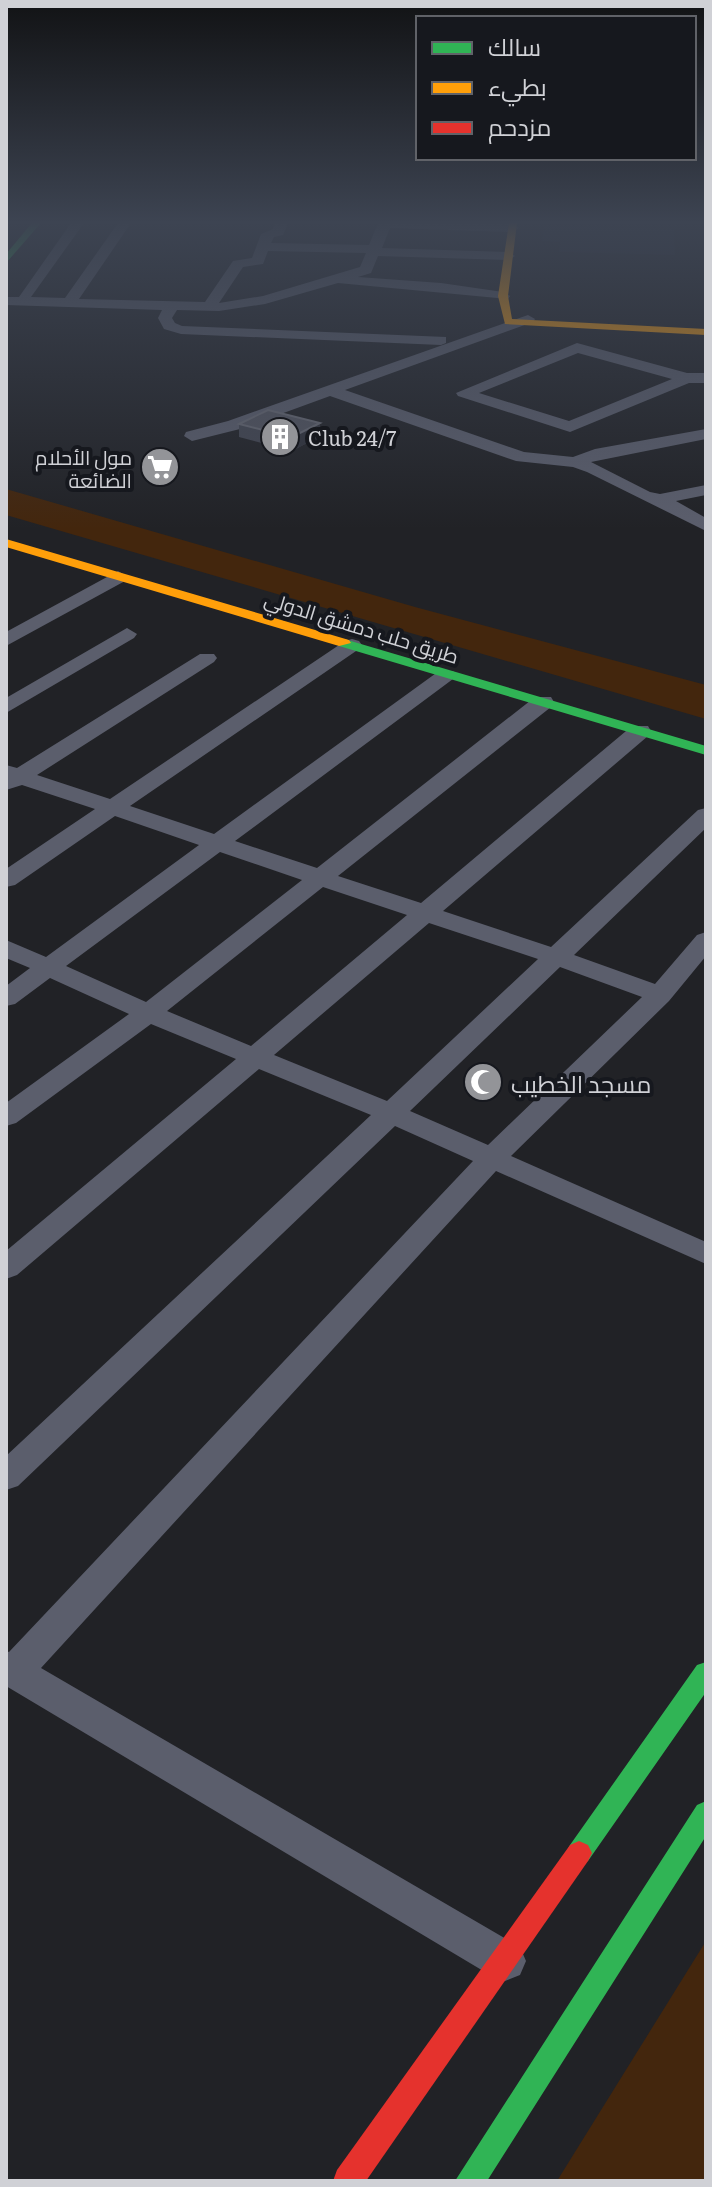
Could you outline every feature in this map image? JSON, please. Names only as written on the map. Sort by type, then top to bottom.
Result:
[{"type":"main road","points":[[605,325],[706,332]]},
{"type":"main road","points":[[681,325],[706,326]]},
{"type":"main road","name":"طريق حلب دمشق الدولي","points":[[6,526],[706,733]]},
{"type":"main road","name":"طريق حلب دمشق الدولي","points":[[6,543],[706,751]]},
{"type":"main road","points":[[348,2181],[706,1672]]},
{"type":"main road","points":[[470,2181],[706,1813]]},
{"type":"street","points":[[169,325],[181,330],[441,340]]},
{"type":"street","points":[[495,325],[441,340],[217,422],[192,436],[234,425],[501,325]]},
{"type":"street","points":[[687,378],[570,427],[464,393],[577,348],[687,378],[706,378]]},
{"type":"street","points":[[328,390],[522,457],[575,462],[593,468],[645,496],[660,499],[706,526]]},
{"type":"street","points":[[575,462],[595,454],[706,434]]},
{"type":"street","points":[[660,499],[706,490]]},
{"type":"street","points":[[6,640],[118,577]]},
{"type":"street","points":[[6,707],[127,634]]},
{"type":"street","points":[[6,880],[352,645]]},
{"type":"street","points":[[10,778],[207,658]]},
{"type":"street","points":[[6,998],[446,675]]},
{"type":"street","points":[[6,1117],[148,1013],[543,702]]},
{"type":"street","points":[[6,1268],[640,731]]},
{"type":"street","points":[[10,778],[114,807],[660,995]]},
{"type":"street","points":[[6,1477],[706,815]]},
{"type":"street","points":[[505,1961],[10,1670],[491,1159],[660,995],[706,940]]},
{"type":"street","points":[[6,948],[148,1013],[391,1113],[706,1254]]},
{"type":"shaded area","points":[[6,489],[415,607],[706,685],[706,719],[6,515]]},
{"type":"shaded area","points":[[706,1941],[706,2181],[557,2181]]},
{"type":"building","points":[[268,410],[320,423],[292,437],[239,424]]},
{"type":"traffic: fast","points":[[344,643],[706,751]]},
{"type":"traffic: fast","points":[[579,1853],[706,1672]]},
{"type":"traffic: fast","points":[[470,2181],[706,1813]]},
{"type":"traffic: slow","points":[[569,325],[706,332]]},
{"type":"traffic: slow","points":[[6,543],[344,643]]},
{"type":"traffic: jam","points":[[348,2181],[579,1853]]},
{"type":"place","name":"Club 24/7","points":[[280,437]]},
{"type":"place","name":"مول الأحلام الضائعة","points":[[160,467]]},
{"type":"place","name":"مسجد الخطيب","points":[[483,1082]]}]
